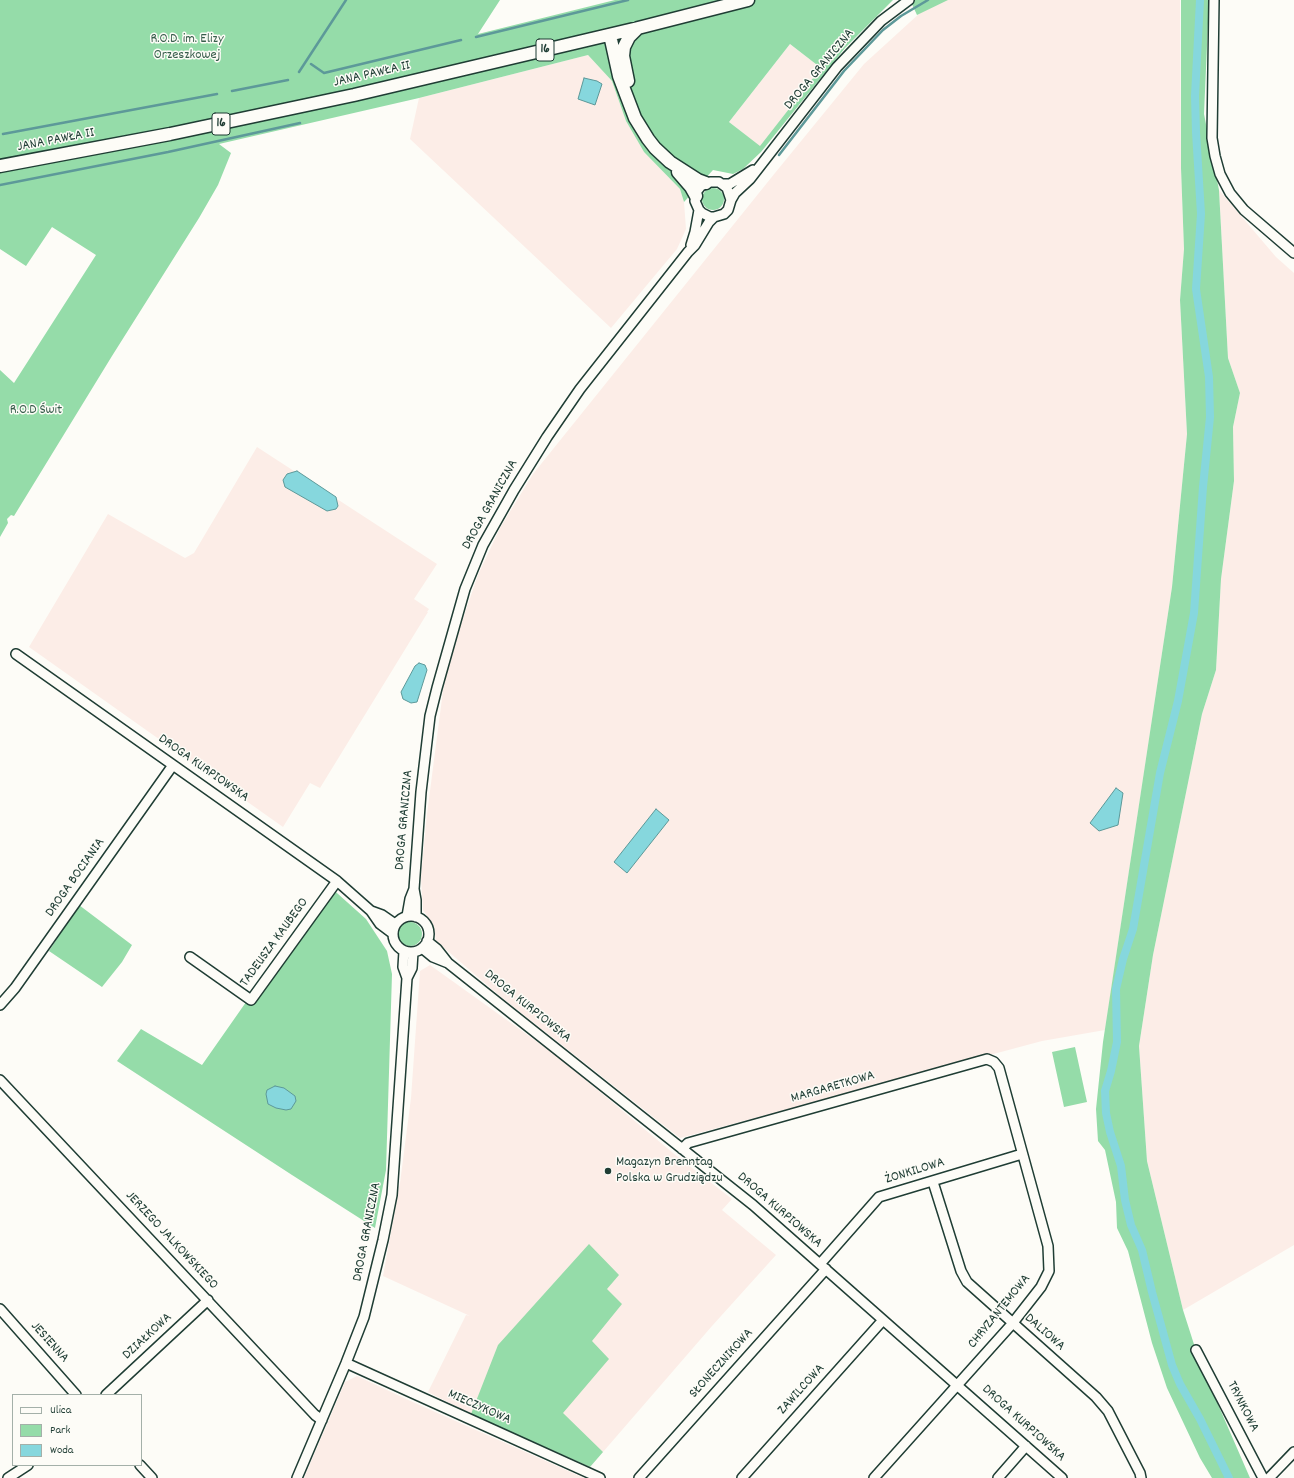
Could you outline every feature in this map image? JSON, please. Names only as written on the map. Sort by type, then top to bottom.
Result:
[{"type":"main road","name":"JANA PAWŁA II","points":[[0,166],[354,96],[748,0]]},
{"type":"main road","points":[[630,104],[623,51],[626,42],[638,28]]},
{"type":"main road","points":[[610,34],[619,76],[636,118],[648,139],[670,162],[691,187],[696,196]]},
{"type":"main road","points":[[670,162],[698,180],[706,183]]},
{"type":"street","name":"DROGA GRANICZNA","points":[[731,200],[750,179],[836,67],[881,21],[910,0]]},
{"type":"street","points":[[1214,0],[1212,138],[1220,174],[1230,193],[1244,210],[1294,253]]},
{"type":"street","name":"DROGA GRANICZNA","points":[[722,184],[730,184],[760,166]]},
{"type":"street","points":[[714,182],[722,184],[727,188],[731,200],[728,210],[720,216],[706,216],[699,210],[695,201],[701,186],[706,183],[714,182]]},
{"type":"street","name":"DROGA GRANICZNA","points":[[688,252],[695,232],[699,210]]},
{"type":"street","name":"DROGA GRANICZNA","points":[[412,916],[410,899],[414,889],[420,798],[430,716],[465,589],[483,545],[514,490],[562,413],[591,373],[695,245],[709,222],[714,217]]},
{"type":"street","name":"DROGA KURPIOWSKA","points":[[16,654],[337,881],[371,911],[382,915],[394,928]]},
{"type":"street","name":"DROGA BOCIANIA","points":[[0,1005],[15,988],[173,764]]},
{"type":"street","name":"TADEUSZA KAUBEGO","points":[[190,957],[251,1000],[337,881]]},
{"type":"street","points":[[412,916],[426,924],[429,935],[425,944],[408,951],[395,944],[394,928],[400,919],[412,916]]},
{"type":"street","name":"DROGA KURPIOWSKA","points":[[425,944],[433,957],[448,963],[753,1205],[1062,1478]]},
{"type":"street","name":"DROGA GRANICZNA","points":[[297,1478],[364,1317],[383,1240],[392,1195],[407,978],[403,967],[408,951]]},
{"type":"street","name":"MARGARETKOWA","points":[[682,1149],[688,1143],[987,1059],[994,1062]]},
{"type":"street","name":"CHRYZANTEMOWA","points":[[874,1478],[1012,1324],[1041,1287],[1049,1271],[1048,1246],[999,1068],[994,1062]]},
{"type":"street","name":"JERZEGO JALKOWSKIEGO","points":[[0,1080],[208,1300],[315,1416],[322,1420]]},
{"type":"street","name":"ŻONKILOWA","points":[[823,1267],[880,1197],[1022,1154]]},
{"type":"street","name":"DALIOWA","points":[[933,1182],[961,1271],[967,1282],[1012,1324],[1096,1396],[1108,1411],[1140,1472],[1141,1478]]},
{"type":"street","name":"SŁONECZNIKOWA","points":[[639,1478],[823,1267]]},
{"type":"street","name":"DZIAŁKOWA","points":[[107,1394],[208,1300]]},
{"type":"street","name":"JESIENNA","points":[[0,1310],[75,1394]]},
{"type":"street","name":"ZAWILCOWA","points":[[742,1478],[883,1320]]},
{"type":"street","name":"TRYNKOWA","points":[[1196,1350],[1263,1478]]},
{"type":"street","name":"MIECZYKOWA","points":[[346,1363],[600,1478]]},
{"type":"street","points":[[998,1478],[1026,1446]]},
{"type":"street","points":[[1269,1478],[1294,1452]]},
{"type":"street","points":[[8,1478],[26,1466]]},
{"type":"street","points":[[141,1466],[152,1478]]},
{"type":"shaded area","points":[[938,0],[1180,0],[1181,168],[1184,249],[1180,300],[1187,434],[1172,587],[1105,1030],[1042,1041],[680,1138],[501,997],[436,941],[434,926],[423,910],[421,877],[427,814],[444,683],[457,636],[478,575],[500,528],[533,474],[864,64],[932,2]]},
{"type":"shaded area","points":[[790,44],[821,68],[760,147],[729,122]]},
{"type":"shaded area","points":[[588,55],[612,81],[626,121],[644,152],[680,189],[684,202],[686,229],[677,249],[611,328],[410,139],[419,98]]},
{"type":"shaded area","points":[[1219,190],[1276,257],[1294,273],[1294,1245],[1183,1310],[1147,1161],[1139,1046],[1153,955],[1202,714],[1216,670],[1221,579],[1234,481],[1233,427],[1240,393],[1228,358]]},
{"type":"shaded area","points":[[257,447],[437,564],[414,599],[429,609],[428,612],[320,788],[310,783],[283,827],[29,647],[108,514],[185,558],[194,553]]},
{"type":"shaded area","points":[[430,965],[557,1056],[673,1153],[732,1199],[722,1210],[776,1255],[712,1326],[590,1467],[471,1414],[428,1392],[466,1315],[470,1316],[383,1276],[400,1183],[411,1098],[420,971]]},
{"type":"shaded area","points":[[357,1376],[584,1478],[304,1478],[345,1382]]},
{"type":"green space","points":[[0,0],[500,0],[478,34],[615,0],[893,0],[845,48],[761,152],[743,169],[733,174],[713,170],[684,202],[680,189],[644,152],[626,121],[612,81],[588,55],[419,98],[219,144],[231,153],[218,185],[14,516],[11,515],[7,519],[8,523],[0,537],[0,370],[14,383],[96,255],[52,227],[26,266],[0,249]],"holes":[[[790,44],[821,68],[760,146],[729,122]]]},
{"type":"green space","points":[[910,0],[948,0],[917,15]]},
{"type":"green space","points":[[1181,0],[1209,0],[1204,114],[1219,190],[1228,358],[1240,393],[1233,427],[1234,481],[1221,579],[1216,670],[1202,714],[1153,955],[1139,1046],[1147,1161],[1183,1310],[1200,1363],[1250,1478],[1212,1478],[1200,1458],[1167,1388],[1152,1343],[1128,1251],[1117,1228],[1116,1202],[1105,1150],[1098,1141],[1096,1109],[1103,1042],[1172,587],[1187,434],[1180,300],[1184,249],[1181,168]]},
{"type":"green space","points":[[713,188],[721,191],[724,199],[721,207],[713,210],[705,207],[702,199],[705,191]]},
{"type":"green space","points":[[328,885],[366,919],[387,951],[392,974],[386,1170],[375,1228],[117,1061],[141,1029],[202,1065]]},
{"type":"green space","points":[[79,905],[132,945],[122,962],[102,987],[49,951]]},
{"type":"green space","points":[[410,922],[418,926],[422,934],[418,942],[410,946],[402,942],[398,934],[402,926]]},
{"type":"green space","points":[[1075,1047],[1087,1102],[1064,1107],[1052,1052]]},
{"type":"green space","points":[[589,1244],[619,1275],[607,1289],[622,1304],[592,1341],[609,1359],[563,1413],[603,1452],[590,1467],[471,1414],[498,1345]]},
{"type":"water","points":[[584,78],[597,81],[602,84],[595,105],[578,99]]},
{"type":"water","points":[[297,471],[336,497],[338,506],[336,509],[327,511],[285,487],[283,480],[287,474]]},
{"type":"water","points":[[419,663],[425,665],[427,670],[417,702],[411,703],[403,699],[401,692],[415,666]]},
{"type":"water","points":[[1116,788],[1123,793],[1118,825],[1099,831],[1090,823]]},
{"type":"water","points":[[656,809],[669,820],[627,873],[614,862]]},
{"type":"water","points":[[275,1086],[284,1088],[295,1096],[296,1101],[291,1109],[286,1110],[276,1108],[268,1104],[266,1094],[267,1090]]},
{"type":"waterway","points":[[299,72],[346,0]]},
{"type":"waterway","points":[[476,37],[628,0]]},
{"type":"waterway","points":[[779,155],[844,71],[883,30],[901,16],[928,0]]},
{"type":"waterway","points":[[1200,0],[1195,96],[1201,214],[1196,289],[1209,377],[1210,417],[1203,487],[1194,613],[1178,701],[1160,773],[1133,929],[1123,959],[1116,989],[1117,1042],[1105,1091],[1106,1113],[1110,1132],[1121,1166],[1125,1200],[1131,1225],[1142,1250],[1172,1365],[1180,1384],[1200,1419],[1229,1478]]},
{"type":"waterway","points":[[311,64],[324,73],[461,40]]},
{"type":"waterway","points":[[232,91],[288,80]]},
{"type":"waterway","points":[[3,134],[217,94]]},
{"type":"waterway","points":[[0,185],[168,152],[300,123]]},
{"type":"place","name":"Magazyn Brenntag Polska w Grudziądzu","points":[[608,1171]]},
{"type":"park label","name":"R.O.D. im. Elizy Orzeszkowej","points":[[187,48]]},
{"type":"park label","name":"R.O.D Świt","points":[[36,411]]}]
